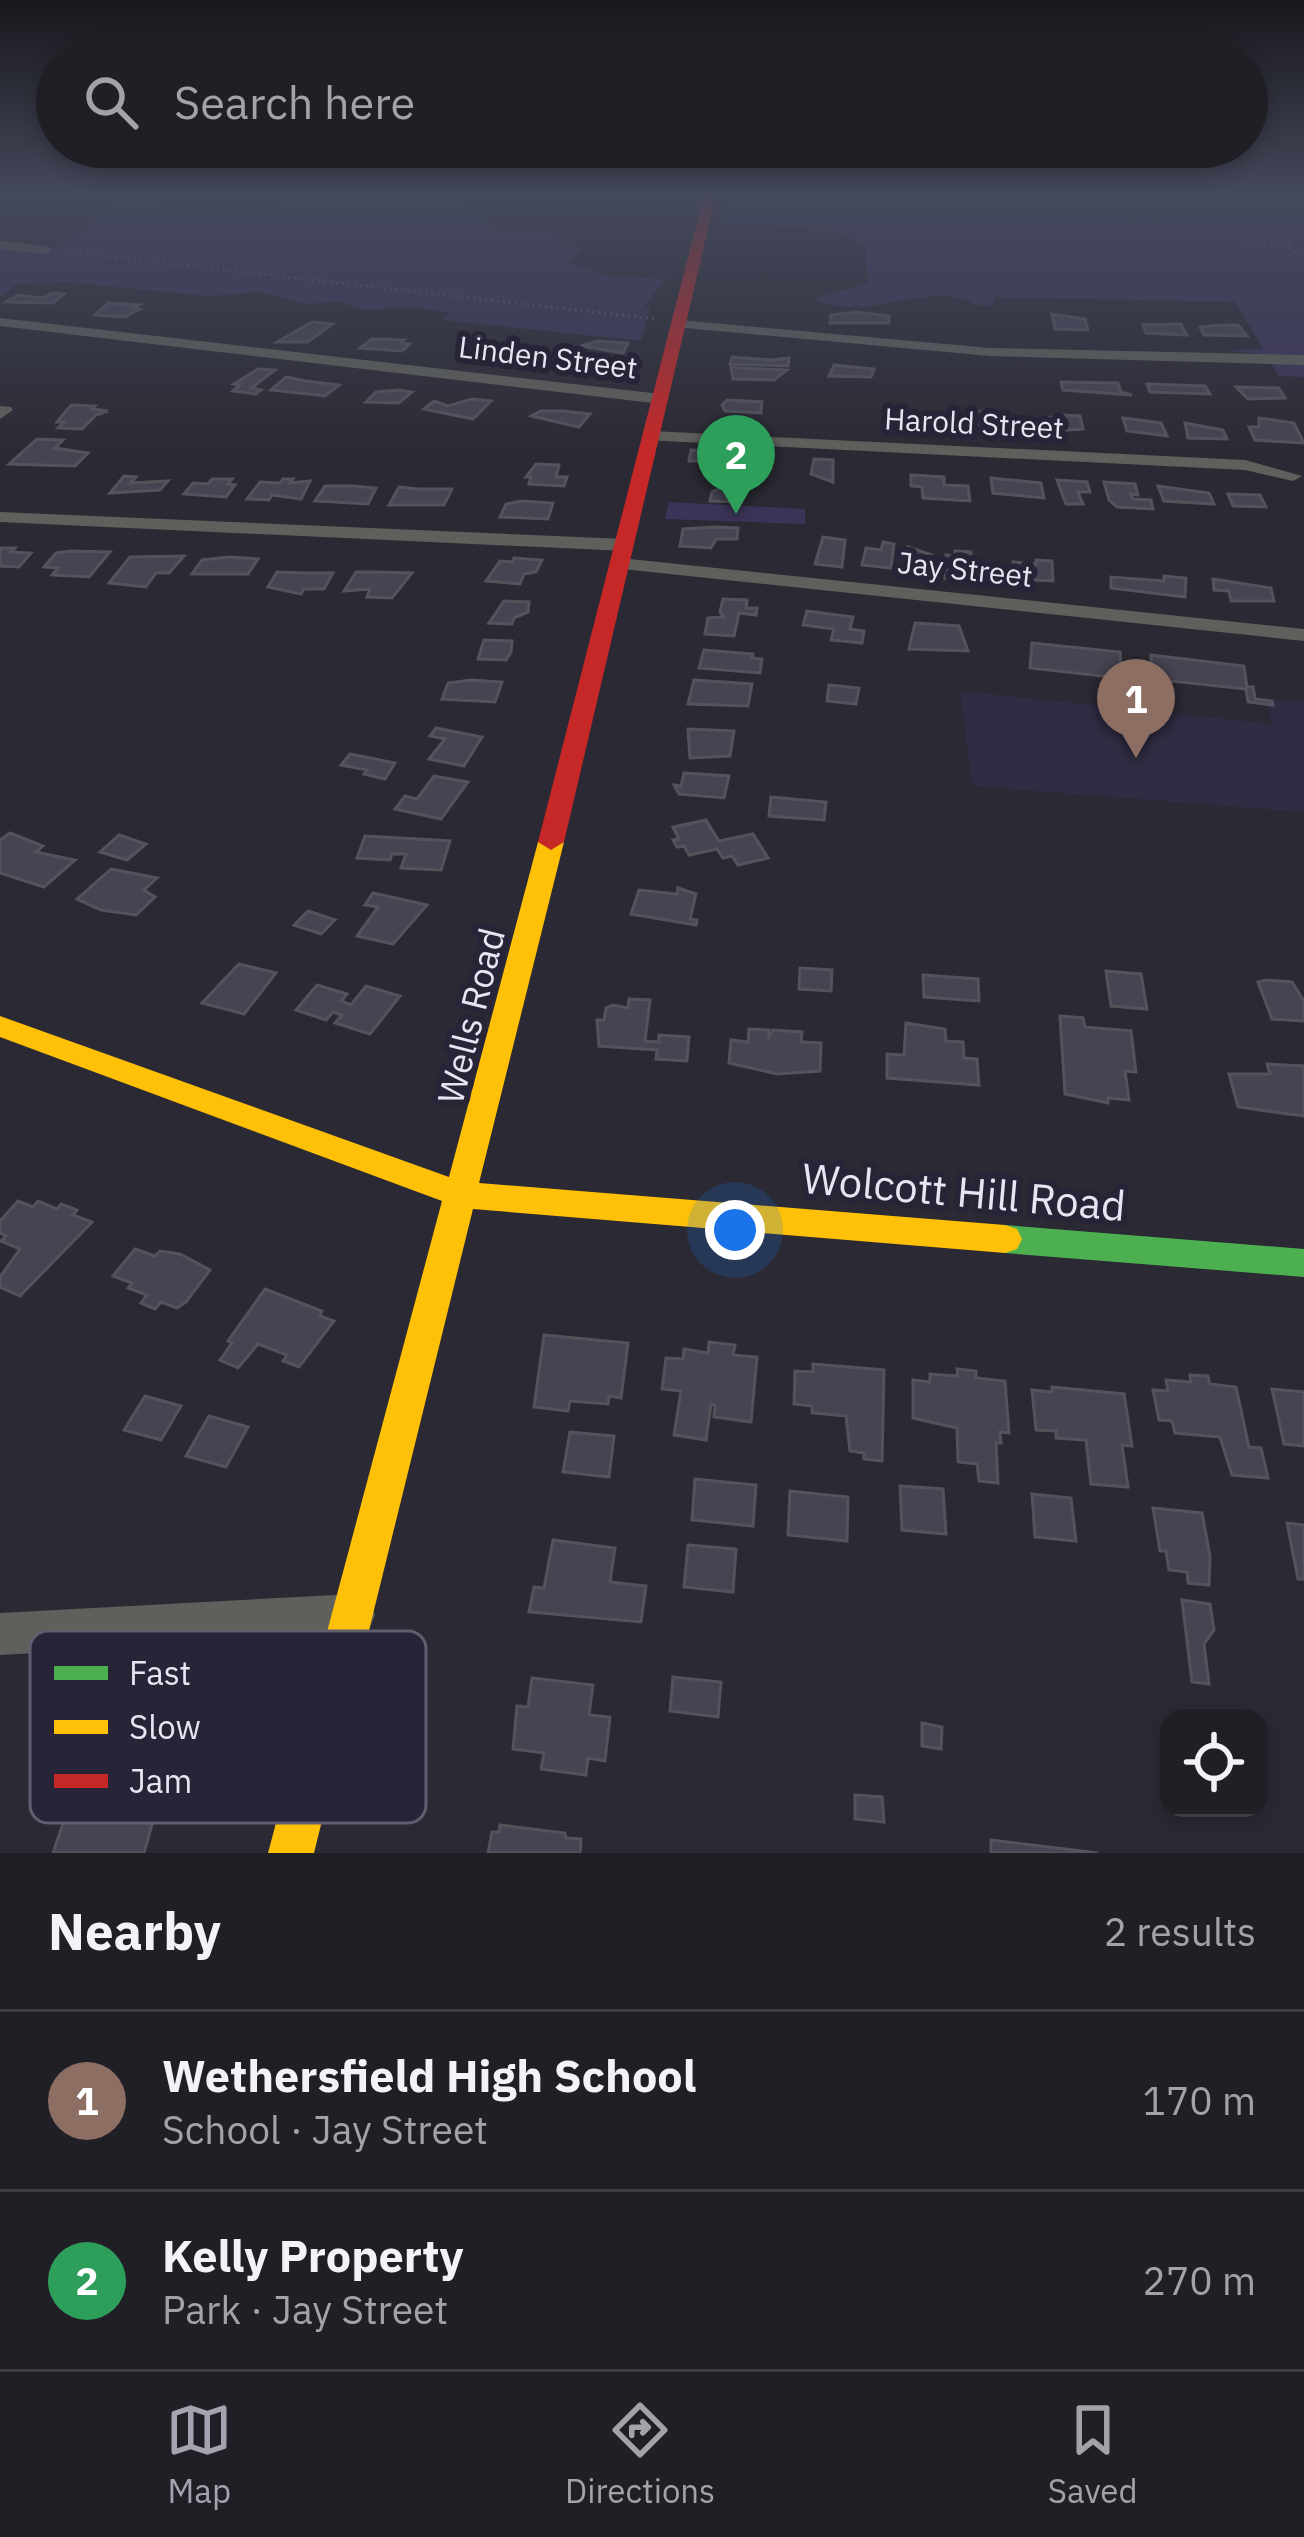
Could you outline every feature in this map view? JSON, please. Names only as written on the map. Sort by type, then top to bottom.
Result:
[{"type":"main road","name":"Wells Road","points":[[349,1631],[463,1195],[661,398],[666,321],[680,281]]},
{"type":"main road","name":"Wolcott Hill Road","points":[[0,1026],[463,1195],[1304,1263]]},
{"type":"main road","name":"Wells Road","points":[[291,1853],[299,1823]]},
{"type":"street","points":[[666,321],[990,352],[1299,360],[1304,376]]},
{"type":"street","name":"Linden Street","points":[[0,322],[661,398]]},
{"type":"street","name":"Harold Street","points":[[651,436],[1245,465],[1293,476]]},
{"type":"street","name":"Jay Street","points":[[0,517],[622,554],[1304,635]]},
{"type":"street","points":[[56,1631],[353,1615]]},
{"type":"street","points":[[0,1634],[30,1632]]},
{"type":"path","points":[[321,281],[666,321]]},
{"type":"shaded area","points":[[0,281],[663,281],[645,306],[650,308],[641,341],[443,320],[449,313],[414,307],[366,310],[339,302],[305,304],[260,292],[209,296],[66,282],[17,284],[0,297]]},
{"type":"shaded area","points":[[1304,281],[1304,377],[1279,376],[1266,355],[1224,350],[1263,349],[1235,302],[994,297],[994,305],[987,306],[948,296],[848,307],[814,299],[868,283]]},
{"type":"shaded area","points":[[669,502],[805,509],[805,524],[665,519]]},
{"type":"shaded area","points":[[960,691],[1273,724],[1265,697],[1304,703],[1304,812],[972,786]]},
{"type":"building","points":[[64,294],[53,303],[6,302],[18,295],[43,298]]},
{"type":"building","points":[[108,303],[139,305],[133,308],[140,309],[125,317],[95,315]]},
{"type":"building","points":[[1052,314],[1085,319],[1088,330],[1055,329]]},
{"type":"building","points":[[831,315],[889,316],[889,323],[830,323]]},
{"type":"building","points":[[312,322],[332,324],[308,342],[277,342]]},
{"type":"building","points":[[1181,324],[1187,335],[1146,333],[1143,325]]},
{"type":"building","points":[[1238,325],[1247,336],[1204,335],[1200,327]]},
{"type":"building","points":[[372,339],[410,344],[402,351],[360,348]]},
{"type":"building","points":[[598,341],[628,343],[623,353],[581,346]]},
{"type":"building","points":[[732,357],[789,358],[788,366],[730,364]]},
{"type":"building","points":[[575,359],[605,362],[587,374],[550,368],[556,361],[571,364]]},
{"type":"building","points":[[834,365],[874,369],[871,377],[829,376]]},
{"type":"building","points":[[731,367],[787,370],[774,380],[733,379]]},
{"type":"building","points":[[258,369],[275,370],[251,388],[261,390],[256,394],[233,391],[240,385],[234,384]]},
{"type":"building","points":[[286,377],[339,385],[325,396],[271,390]]},
{"type":"building","points":[[1061,382],[1118,383],[1121,392],[1132,395],[1063,390]]},
{"type":"building","points":[[1147,384],[1205,386],[1210,394],[1150,392]]},
{"type":"building","points":[[1236,387],[1279,388],[1285,398],[1248,399]]},
{"type":"building","points":[[376,392],[412,392],[399,403],[366,402]]},
{"type":"building","points":[[472,399],[491,401],[473,419],[424,409],[434,401],[448,406]]},
{"type":"building","points":[[727,400],[762,402],[761,413],[725,411],[722,405]]},
{"type":"building","points":[[71,405],[108,411],[82,429],[58,428],[64,422],[57,422]]},
{"type":"building","points":[[541,411],[590,414],[579,427],[531,416]]},
{"type":"building","points":[[978,411],[998,412],[1000,420],[1022,421],[1023,430],[985,429],[978,424]]},
{"type":"building","points":[[913,412],[948,413],[949,423],[913,425]]},
{"type":"building","points":[[1080,416],[1083,429],[1049,431],[1047,418]]},
{"type":"building","points":[[1123,418],[1161,423],[1167,436],[1127,431]]},
{"type":"building","points":[[1259,418],[1294,423],[1304,443],[1255,440],[1249,427],[1259,427]]},
{"type":"building","points":[[1185,423],[1223,430],[1227,439],[1188,438]]},
{"type":"building","points":[[37,439],[63,440],[55,448],[88,453],[75,466],[9,464]]},
{"type":"building","points":[[691,450],[736,453],[735,461],[689,461]]},
{"type":"building","points":[[814,459],[833,460],[833,482],[811,474]]},
{"type":"building","points":[[536,464],[559,465],[556,477],[567,477],[564,486],[529,484],[531,477],[526,477]]},
{"type":"building","points":[[911,475],[944,477],[944,485],[968,486],[970,501],[923,498],[922,487],[911,486]]},
{"type":"building","points":[[124,476],[136,477],[131,483],[168,481],[160,490],[110,493]]},
{"type":"building","points":[[722,478],[743,479],[748,484],[742,487],[741,502],[710,501],[712,492],[725,486]]},
{"type":"building","points":[[991,478],[1041,483],[1044,498],[993,493]]},
{"type":"building","points":[[212,479],[232,479],[228,484],[235,485],[226,497],[184,494],[193,483],[208,484]]},
{"type":"building","points":[[1057,480],[1087,482],[1090,492],[1078,492],[1083,504],[1066,504]]},
{"type":"building","points":[[310,481],[301,499],[272,495],[269,500],[247,499],[260,482]]},
{"type":"building","points":[[1104,482],[1135,484],[1138,495],[1131,494],[1133,499],[1151,500],[1153,509],[1117,507],[1109,500]]},
{"type":"building","points":[[325,486],[376,488],[368,504],[315,501]]},
{"type":"building","points":[[1158,486],[1209,493],[1214,504],[1164,501]]},
{"type":"building","points":[[399,487],[452,489],[444,505],[389,505]]},
{"type":"building","points":[[1228,494],[1260,495],[1266,507],[1233,506]]},
{"type":"building","points":[[553,503],[548,519],[500,517],[506,504]]},
{"type":"building","points":[[738,528],[737,539],[716,539],[711,548],[680,546],[683,529]]},
{"type":"building","points":[[823,537],[845,540],[842,567],[815,564]]},
{"type":"building","points":[[883,542],[894,544],[891,568],[862,565],[866,548],[881,550]]},
{"type":"building","points":[[908,547],[932,555],[928,575],[904,573]]},
{"type":"building","points":[[0,548],[31,553],[19,567],[0,566]]},
{"type":"building","points":[[955,551],[971,552],[971,558],[977,558],[973,580],[945,578],[946,555],[955,556]]},
{"type":"building","points":[[110,552],[89,577],[52,575],[58,568],[44,567],[56,553]]},
{"type":"building","points":[[184,556],[169,573],[156,573],[146,587],[109,583],[130,557]]},
{"type":"building","points":[[514,558],[542,560],[536,572],[524,574],[520,584],[486,581],[500,561],[513,562]]},
{"type":"building","points":[[258,559],[248,574],[192,574],[202,560]]},
{"type":"building","points":[[1036,560],[1052,561],[1053,581],[1012,579],[1013,562],[1036,564]]},
{"type":"building","points":[[277,572],[333,573],[324,589],[304,589],[301,594],[268,587]]},
{"type":"building","points":[[356,572],[412,573],[392,598],[367,597],[370,589],[344,591]]},
{"type":"building","points":[[1164,576],[1186,578],[1185,597],[1111,588],[1111,577],[1164,581]]},
{"type":"building","points":[[1213,579],[1271,588],[1274,601],[1231,601],[1229,591],[1214,590]]},
{"type":"building","points":[[723,599],[747,600],[746,608],[757,608],[756,615],[739,613],[734,636],[705,634],[708,618],[724,617],[720,612]]},
{"type":"building","points":[[504,601],[529,602],[528,612],[512,624],[489,623]]},
{"type":"building","points":[[807,611],[853,617],[850,629],[864,631],[862,643],[831,640],[834,629],[803,625]]},
{"type":"building","points":[[915,623],[959,626],[968,651],[909,649]]},
{"type":"building","points":[[484,640],[512,641],[506,660],[478,659]]},
{"type":"building","points":[[1032,643],[1120,652],[1121,678],[1030,668]]},
{"type":"building","points":[[704,650],[753,654],[752,658],[762,659],[760,673],[699,668]]},
{"type":"building","points":[[1151,655],[1244,666],[1247,687],[1253,687],[1255,699],[1273,705],[1248,702],[1246,689],[1152,679]]},
{"type":"building","points":[[694,680],[752,684],[748,706],[688,704]]},
{"type":"building","points":[[502,682],[495,702],[442,699],[448,683]]},
{"type":"building","points":[[829,685],[859,688],[856,704],[827,701]]},
{"type":"building","points":[[436,728],[482,737],[464,766],[429,759],[445,739],[430,736]]},
{"type":"building","points":[[688,729],[734,731],[730,756],[690,758]]},
{"type":"building","points":[[350,754],[395,763],[385,779],[341,765]]},
{"type":"building","points":[[684,773],[729,776],[724,798],[679,794],[674,785],[681,786]]},
{"type":"building","points":[[434,776],[468,782],[441,819],[395,809],[405,796],[417,799]]},
{"type":"building","points":[[771,797],[826,802],[824,820],[769,816]]},
{"type":"building","points":[[706,820],[719,841],[753,834],[768,858],[738,865],[717,849],[689,855],[684,846],[677,847],[673,827]]},
{"type":"building","points":[[10,833],[43,846],[36,852],[75,860],[44,887],[0,873],[0,840]]},
{"type":"building","points":[[119,835],[146,844],[127,860],[100,852]]},
{"type":"building","points":[[365,836],[450,841],[441,870],[401,868],[406,854],[392,854],[390,860],[357,858]]},
{"type":"building","points":[[111,869],[157,878],[144,890],[155,897],[136,915],[101,910],[77,899]]},
{"type":"building","points":[[678,888],[696,894],[690,919],[697,920],[696,925],[631,914],[639,890],[677,894]]},
{"type":"building","points":[[373,893],[427,905],[393,944],[357,936],[378,907],[365,905]]},
{"type":"building","points":[[308,911],[335,920],[321,934],[294,925]]},
{"type":"building","points":[[239,964],[276,973],[244,1014],[202,1003]]},
{"type":"building","points":[[800,968],[832,970],[831,991],[799,989]]},
{"type":"building","points":[[1106,971],[1141,974],[1147,1009],[1111,1006]]},
{"type":"building","points":[[923,975],[978,979],[979,1001],[924,997]]},
{"type":"building","points":[[1258,982],[1292,982],[1304,1001],[1304,1021],[1272,1019]]},
{"type":"building","points":[[317,985],[347,994],[341,1001],[351,1005],[366,986],[400,996],[370,1034],[335,1023],[342,1015],[333,1012],[326,1020],[296,1010]]},
{"type":"building","points":[[629,999],[650,1000],[645,1041],[659,1042],[659,1035],[689,1037],[687,1061],[656,1059],[657,1050],[599,1046],[597,1020],[604,1020],[606,1008],[613,1005],[628,1008]]},
{"type":"building","points":[[1060,1016],[1083,1018],[1085,1027],[1131,1031],[1136,1072],[1125,1071],[1129,1100],[1108,1098],[1108,1103],[1065,1094]]},
{"type":"building","points":[[906,1023],[945,1029],[946,1041],[963,1042],[964,1058],[977,1059],[979,1085],[887,1078],[887,1054],[904,1055]]},
{"type":"building","points":[[749,1029],[769,1030],[769,1037],[773,1030],[802,1032],[801,1042],[821,1043],[820,1071],[777,1074],[729,1063],[731,1040],[748,1042]]},
{"type":"building","points":[[1267,1064],[1304,1066],[1304,1116],[1238,1107],[1229,1074],[1270,1074]]},
{"type":"building","points":[[18,1201],[33,1207],[38,1201],[57,1209],[61,1204],[92,1222],[20,1296],[0,1287],[0,1277],[20,1249],[1,1241],[6,1236],[0,1233],[0,1221]]},
{"type":"building","points":[[135,1249],[155,1256],[160,1251],[180,1254],[210,1270],[186,1302],[177,1308],[161,1302],[155,1309],[141,1303],[147,1295],[128,1288],[132,1283],[113,1276]]},
{"type":"building","points":[[265,1289],[322,1311],[320,1316],[334,1321],[299,1367],[283,1361],[287,1355],[258,1344],[238,1368],[220,1360]]},
{"type":"building","points":[[544,1335],[628,1343],[621,1398],[609,1396],[608,1404],[570,1401],[568,1411],[534,1407]]},
{"type":"building","points":[[709,1342],[735,1345],[733,1355],[757,1357],[751,1422],[714,1417],[715,1405],[711,1404],[706,1440],[674,1435],[681,1391],[662,1389],[666,1358],[683,1359],[684,1349],[708,1353]]},
{"type":"building","points":[[813,1364],[884,1370],[882,1461],[850,1451],[846,1416],[812,1413],[812,1406],[794,1404],[795,1371],[813,1372]]},
{"type":"building","points":[[957,1369],[976,1371],[976,1378],[1005,1381],[1009,1433],[1000,1432],[1001,1443],[996,1443],[998,1483],[979,1481],[977,1464],[958,1462],[957,1428],[913,1418],[913,1380],[930,1382],[930,1374],[958,1376]]},
{"type":"building","points":[[1190,1375],[1208,1376],[1210,1384],[1236,1387],[1249,1447],[1261,1448],[1268,1478],[1232,1475],[1220,1437],[1175,1433],[1172,1421],[1159,1420],[1153,1390],[1168,1391],[1166,1380],[1191,1382]]},
{"type":"building","points":[[1052,1387],[1124,1394],[1132,1446],[1122,1445],[1128,1487],[1091,1484],[1086,1440],[1056,1438],[1056,1431],[1036,1430],[1032,1390],[1052,1392]]},
{"type":"building","points":[[1272,1389],[1304,1392],[1304,1446],[1284,1444]]},
{"type":"building","points":[[145,1396],[181,1406],[161,1440],[124,1430]]},
{"type":"building","points":[[209,1416],[248,1427],[226,1467],[186,1456]]},
{"type":"building","points":[[570,1432],[614,1436],[609,1477],[563,1472]]},
{"type":"building","points":[[695,1479],[756,1485],[753,1526],[692,1520]]},
{"type":"building","points":[[900,1486],[943,1489],[946,1534],[902,1530]]},
{"type":"building","points":[[790,1491],[848,1497],[847,1541],[788,1535]]},
{"type":"building","points":[[1032,1494],[1071,1498],[1076,1541],[1035,1537]]},
{"type":"building","points":[[1153,1508],[1202,1513],[1210,1556],[1209,1585],[1188,1583],[1187,1572],[1169,1570],[1166,1551],[1160,1551]]},
{"type":"building","points":[[1287,1523],[1304,1525],[1304,1579],[1298,1579]]},
{"type":"building","points":[[553,1540],[615,1548],[610,1582],[646,1586],[641,1622],[529,1612],[534,1587],[544,1588]]},
{"type":"building","points":[[688,1545],[736,1549],[733,1592],[684,1587]]},
{"type":"building","points":[[1182,1600],[1210,1604],[1214,1630],[1204,1644],[1209,1684],[1192,1682]]},
{"type":"building","points":[[673,1677],[721,1682],[718,1717],[670,1711]]},
{"type":"building","points":[[532,1678],[593,1685],[589,1715],[610,1717],[605,1761],[588,1758],[586,1775],[541,1769],[544,1753],[513,1749],[517,1706],[528,1707]]},
{"type":"building","points":[[922,1723],[942,1727],[941,1749],[922,1746]]},
{"type":"building","points":[[855,1795],[882,1797],[884,1822],[855,1819]]},
{"type":"building","points":[[63,1823],[152,1823],[144,1853],[53,1853]]},
{"type":"building","points":[[500,1825],[565,1833],[566,1838],[581,1839],[580,1853],[488,1853],[492,1832],[499,1832]]},
{"type":"building","points":[[991,1840],[1098,1853],[991,1853]]},
{"type":"traffic: fast","points":[[1005,1239],[1304,1263]]},
{"type":"traffic: slow","points":[[348,1631],[551,842]]},
{"type":"traffic: slow","points":[[0,1026],[463,1195],[1005,1239]]},
{"type":"traffic: slow","points":[[291,1853],[299,1823]]},
{"type":"traffic: jam","points":[[551,842],[689,281]]},
{"type":"place","name":"Kelly Property","points":[[736,514]]},
{"type":"place","name":"Wethersfield High School","points":[[1136,758]]}]
